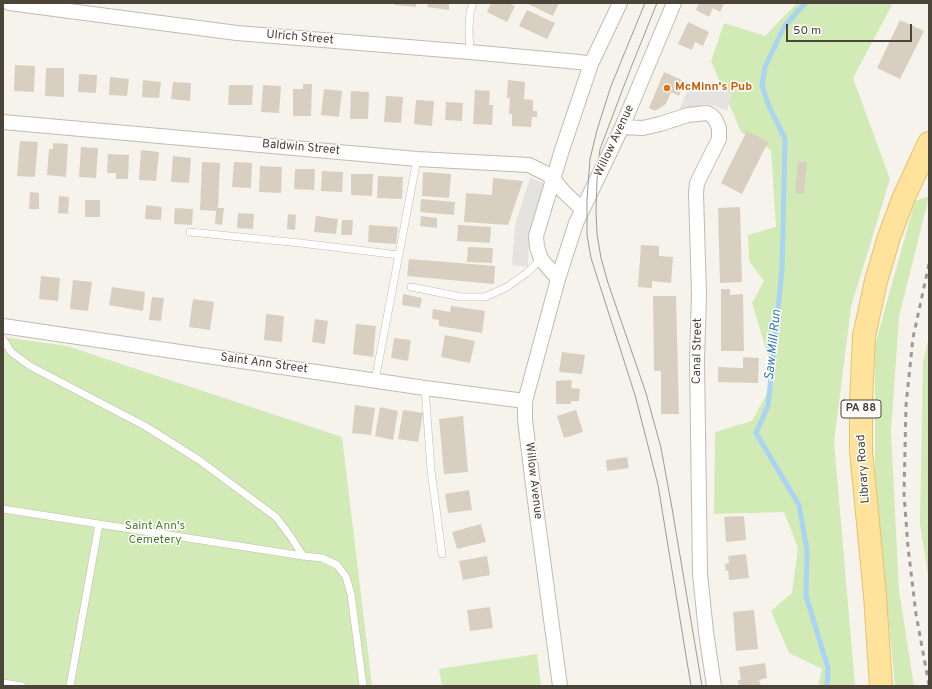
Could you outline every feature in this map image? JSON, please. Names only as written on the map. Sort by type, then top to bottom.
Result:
[{"type":"main road","name":"Library Road","points":[[881,686],[875,595],[861,451],[861,403],[864,336],[876,281],[889,237],[904,197],[929,143]]},
{"type":"street","name":"Ulrich Street","points":[[9,3],[237,33],[470,52],[591,64]]},
{"type":"street","points":[[558,279],[541,259],[536,236],[591,64],[620,3]]},
{"type":"street","name":"Willow Avenue","points":[[560,686],[525,420],[525,401],[558,279],[576,223],[622,127],[674,3]]},
{"type":"street","name":"Canal Street","points":[[622,127],[643,128],[688,115],[707,113],[715,119],[719,128],[719,139],[697,184],[696,193],[699,295],[698,359],[700,574],[706,632],[714,686]]},
{"type":"street","name":"Baldwin Street","points":[[3,122],[417,159],[529,165],[547,174],[582,209]]},
{"type":"street","name":"Saint Ann Street","points":[[3,326],[375,381],[525,401]]},
{"type":"lane","points":[[470,52],[470,12],[473,3]]},
{"type":"lane","points":[[375,381],[417,159]]},
{"type":"lane","points":[[190,232],[399,255]]},
{"type":"lane","points":[[411,287],[462,297],[485,297],[507,287],[528,272],[541,259]]},
{"type":"lane","points":[[3,339],[11,352],[30,366],[145,426],[198,460],[276,517],[303,556]]},
{"type":"lane","points":[[425,388],[431,470],[442,554]]},
{"type":"lane","points":[[3,509],[322,558],[337,565],[346,577],[351,594],[363,686]]},
{"type":"lane","points":[[70,686],[99,524]]},
{"type":"lane","points":[[3,683],[22,686]]},
{"type":"green space","points":[[797,3],[893,3],[853,78],[890,179],[851,307],[834,442],[855,686],[818,686],[822,669],[789,653],[771,611],[792,593],[798,548],[784,512],[714,514],[715,432],[752,421],[775,379],[752,303],[764,281],[749,261],[748,235],[776,227],[771,150],[741,132],[711,61],[724,23],[765,36]]},
{"type":"green space","points":[[929,196],[899,317],[891,431],[899,591],[914,686],[895,686],[875,473],[875,345],[915,201]]},
{"type":"green space","points":[[929,336],[929,581],[920,524],[923,362]]},
{"type":"green space","name":"Saint Ann's Cemetery","points":[[3,337],[67,346],[342,437],[372,686],[3,686]]},
{"type":"green space","points":[[537,654],[541,686],[442,686],[439,669]]},
{"type":"shaded area","points":[[690,85],[715,91],[733,91],[727,111],[716,106],[706,104],[679,110]]},
{"type":"shaded area","points":[[530,178],[547,184],[529,237],[528,267],[512,265],[515,225]]},
{"type":"building","points":[[395,3],[416,3],[416,7],[395,5]]},
{"type":"building","points":[[428,3],[449,3],[449,10],[427,7]]},
{"type":"building","points":[[491,3],[508,3],[515,6],[507,22],[487,12]]},
{"type":"building","points":[[526,3],[559,3],[553,16]]},
{"type":"building","points":[[699,3],[724,4],[720,12],[713,8],[709,17],[696,10]]},
{"type":"building","points":[[527,10],[555,23],[547,39],[519,26]]},
{"type":"building","points":[[900,20],[924,31],[900,79],[877,68]]},
{"type":"building","points":[[688,22],[709,32],[703,46],[695,42],[692,50],[678,44]]},
{"type":"building","points":[[15,65],[35,66],[34,92],[14,91]]},
{"type":"building","points":[[46,68],[64,68],[64,97],[45,96]]},
{"type":"building","points":[[664,72],[691,84],[688,91],[682,88],[679,96],[671,92],[666,104],[655,111],[649,108]]},
{"type":"building","points":[[79,74],[97,75],[96,93],[78,92]]},
{"type":"building","points":[[110,77],[129,79],[127,96],[109,95]]},
{"type":"building","points":[[143,80],[161,82],[159,98],[142,97]]},
{"type":"building","points":[[508,80],[525,82],[524,99],[533,100],[533,111],[537,111],[537,117],[532,117],[531,127],[512,126],[512,114],[509,114],[510,98],[507,98]]},
{"type":"building","points":[[173,82],[191,83],[190,101],[171,99]]},
{"type":"building","points":[[303,84],[312,84],[311,116],[293,116],[293,89],[303,89]]},
{"type":"building","points":[[229,85],[253,85],[252,105],[228,105]]},
{"type":"building","points":[[263,85],[281,86],[279,113],[261,112]]},
{"type":"building","points":[[324,89],[342,91],[339,117],[321,115]]},
{"type":"building","points":[[475,90],[490,91],[489,105],[493,105],[492,125],[473,124]]},
{"type":"building","points":[[351,91],[369,92],[368,119],[350,119]]},
{"type":"building","points":[[386,96],[403,97],[401,123],[384,122]]},
{"type":"building","points":[[416,100],[434,101],[432,126],[414,124]]},
{"type":"building","points":[[446,102],[463,103],[462,121],[445,120]]},
{"type":"building","points":[[747,131],[768,142],[742,194],[721,183]]},
{"type":"building","points":[[20,141],[38,142],[35,177],[17,176]]},
{"type":"building","points":[[53,143],[68,144],[66,177],[47,175],[49,149],[53,149]]},
{"type":"building","points":[[81,147],[98,148],[96,178],[79,177]]},
{"type":"building","points":[[141,150],[159,152],[156,181],[139,180]]},
{"type":"building","points":[[108,154],[129,155],[128,179],[116,179],[116,173],[107,173]]},
{"type":"building","points":[[173,156],[191,158],[189,183],[171,182]]},
{"type":"building","points":[[202,162],[220,163],[218,208],[224,208],[222,225],[215,224],[216,211],[200,210]]},
{"type":"building","points":[[234,162],[252,163],[251,188],[232,187]]},
{"type":"building","points":[[798,162],[807,162],[804,194],[795,193]]},
{"type":"building","points":[[260,166],[282,167],[281,193],[259,192]]},
{"type":"building","points":[[295,169],[315,169],[314,190],[294,189]]},
{"type":"building","points":[[322,171],[343,172],[342,192],[321,191]]},
{"type":"building","points":[[423,172],[451,174],[449,198],[422,196]]},
{"type":"building","points":[[351,174],[373,174],[372,196],[351,195]]},
{"type":"building","points":[[378,176],[403,177],[402,199],[377,198]]},
{"type":"building","points":[[493,178],[523,181],[508,225],[464,222],[466,193],[492,195]]},
{"type":"building","points":[[30,192],[39,193],[39,209],[29,209]]},
{"type":"building","points":[[59,196],[69,197],[68,214],[58,213]]},
{"type":"building","points":[[421,199],[455,202],[454,215],[420,212]]},
{"type":"building","points":[[85,200],[100,200],[100,217],[85,217]]},
{"type":"building","points":[[146,205],[162,207],[161,220],[145,219]]},
{"type":"building","points":[[740,207],[742,282],[720,283],[718,208]]},
{"type":"building","points":[[175,208],[193,209],[192,225],[174,224]]},
{"type":"building","points":[[238,213],[254,214],[253,229],[237,228]]},
{"type":"building","points":[[288,214],[296,215],[295,230],[287,229]]},
{"type":"building","points":[[316,216],[338,219],[336,234],[314,232]]},
{"type":"building","points":[[421,216],[437,218],[437,228],[420,226]]},
{"type":"building","points":[[342,220],[353,220],[352,235],[341,235]]},
{"type":"building","points":[[369,225],[398,227],[396,244],[368,242]]},
{"type":"building","points":[[458,225],[491,227],[490,243],[457,241]]},
{"type":"building","points":[[641,245],[659,246],[659,256],[673,257],[671,283],[652,281],[652,288],[638,287]]},
{"type":"building","points":[[468,247],[493,248],[492,263],[467,262]]},
{"type":"building","points":[[409,259],[495,266],[494,284],[407,276]]},
{"type":"building","points":[[41,276],[60,278],[58,301],[39,299]]},
{"type":"building","points":[[73,280],[92,282],[88,311],[70,309]]},
{"type":"building","points":[[112,287],[145,292],[143,311],[109,305]]},
{"type":"building","points":[[721,289],[730,289],[730,295],[743,294],[744,351],[721,351]]},
{"type":"building","points":[[403,294],[422,298],[420,308],[402,305]]},
{"type":"building","points":[[653,296],[676,296],[679,414],[661,414],[661,371],[654,371]]},
{"type":"building","points":[[152,297],[164,298],[161,321],[149,320]]},
{"type":"building","points":[[193,299],[214,302],[210,330],[189,327]]},
{"type":"building","points":[[451,306],[485,311],[482,333],[439,326],[439,320],[432,319],[433,309],[450,312]]},
{"type":"building","points":[[266,314],[284,316],[282,342],[264,340]]},
{"type":"building","points":[[315,319],[328,321],[325,344],[312,342]]},
{"type":"building","points":[[356,324],[376,326],[373,357],[353,354]]},
{"type":"building","points":[[445,335],[475,341],[470,363],[441,357]]},
{"type":"building","points":[[394,338],[411,340],[408,361],[391,358]]},
{"type":"building","points":[[562,352],[585,355],[582,374],[559,372]]},
{"type":"building","points":[[743,357],[759,358],[758,383],[718,382],[718,367],[743,368]]},
{"type":"building","points":[[572,380],[571,388],[580,389],[579,401],[571,401],[571,404],[556,404],[556,381]]},
{"type":"building","points":[[355,405],[375,408],[371,435],[352,433]]},
{"type":"building","points":[[380,407],[398,411],[393,440],[375,436]]},
{"type":"building","points":[[403,410],[423,413],[418,442],[398,439]]},
{"type":"building","points":[[576,410],[583,432],[564,438],[557,416]]},
{"type":"building","points":[[463,416],[468,472],[444,474],[439,419]]},
{"type":"building","points":[[627,457],[629,468],[607,471],[606,460]]},
{"type":"building","points":[[469,490],[472,510],[448,513],[445,494]]},
{"type":"building","points":[[744,516],[746,540],[726,542],[724,517]]},
{"type":"building","points":[[481,524],[486,542],[457,549],[452,532]]},
{"type":"building","points":[[746,554],[749,578],[729,580],[728,570],[726,571],[725,564],[729,563],[728,556]]},
{"type":"building","points":[[487,556],[490,575],[463,580],[459,561]]},
{"type":"building","points":[[490,607],[493,628],[470,631],[467,610]]},
{"type":"building","points":[[754,610],[758,649],[736,651],[733,612]]},
{"type":"building","points":[[765,663],[767,678],[759,680],[761,686],[739,686],[738,680],[741,680],[739,667]]},
{"type":"waterway","name":"Saw Mill Run","points":[[805,3],[784,27],[765,67],[762,85],[768,104],[785,139],[782,270],[768,406],[756,433],[799,505],[807,550],[806,596],[828,668],[827,686]]},
{"type":"tram line","points":[[645,3],[611,86],[597,130],[590,159],[587,200],[587,235],[591,258],[635,395],[658,485],[691,686]]},
{"type":"tram line","points":[[657,3],[600,149],[597,180],[597,234],[601,258],[608,283],[646,393],[661,448],[702,686]]},
{"type":"railway","points":[[929,264],[913,338],[906,405],[904,494],[908,547],[916,614],[929,685]]},
{"type":"place","name":"McMinn's Pub","points":[[667,88]]}]
